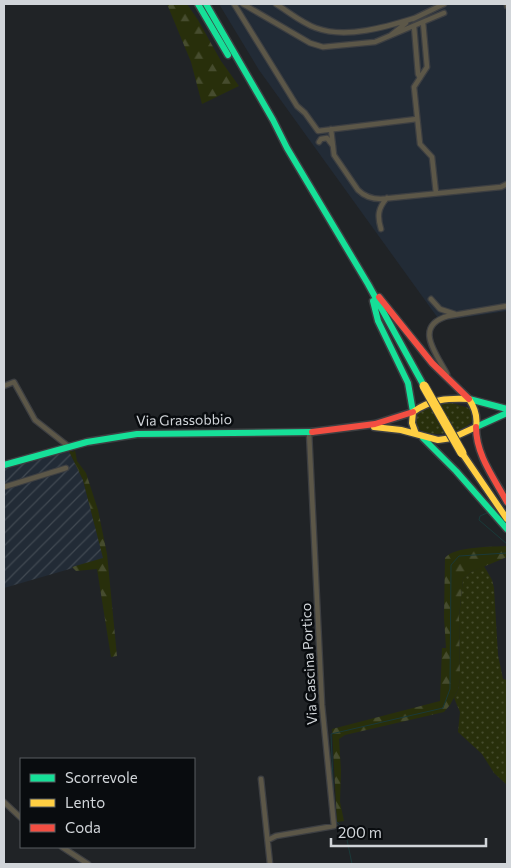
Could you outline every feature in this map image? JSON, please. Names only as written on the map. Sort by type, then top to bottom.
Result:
[{"type":"main road","points":[[198,4],[268,123],[287,148]]},
{"type":"main road","points":[[206,4],[287,148],[368,284],[462,454],[507,519]]},
{"type":"main road","points":[[368,284],[415,343],[469,399],[477,414],[476,440],[480,454],[507,502]]},
{"type":"main road","points":[[368,284],[378,321],[408,383],[413,412],[412,423],[420,436],[444,457],[507,529]]},
{"type":"main road","points":[[368,427],[413,412],[432,400],[446,398],[469,399],[507,409]]},
{"type":"main road","points":[[368,427],[392,428],[420,436],[446,440],[507,413]]},
{"type":"main road","name":"Via Grassobbio","points":[[4,465],[68,446],[137,434],[173,432],[309,432],[368,427]]},
{"type":"street","points":[[234,4],[297,106],[305,113],[318,131],[417,119]]},
{"type":"street","points":[[243,4],[317,46],[330,47],[375,42],[444,13]]},
{"type":"street","points":[[276,4],[303,22],[324,31],[340,32],[374,29],[415,18]]},
{"type":"street","points":[[388,37],[415,18],[444,4]]},
{"type":"street","points":[[423,22],[427,67],[414,87],[420,146],[432,157],[436,193]]},
{"type":"street","points":[[414,26],[418,74],[420,78]]},
{"type":"street","points":[[331,129],[336,157],[362,194],[374,199],[501,187],[507,184]]},
{"type":"street","points":[[319,142],[321,139],[327,138],[333,147]]},
{"type":"street","points":[[501,187],[507,189]]},
{"type":"street","points":[[381,230],[379,211],[388,198]]},
{"type":"street","points":[[431,299],[440,309],[459,314]]},
{"type":"street","points":[[451,382],[430,343],[429,332],[433,324],[441,318],[507,306]]},
{"type":"street","points":[[4,386],[14,382],[35,420],[68,446]]},
{"type":"street","name":"Via Cascina Portico","points":[[268,840],[276,836],[334,826],[322,705],[309,432]]},
{"type":"street","points":[[4,488],[66,468]]},
{"type":"street","points":[[262,779],[270,864]]},
{"type":"street","points":[[4,802],[20,817]]},
{"type":"street","points":[[64,848],[88,864]]},
{"type":"shaded area","points":[[219,4],[507,4],[507,311],[440,321],[259,70]]},
{"type":"shaded area","points":[[68,449],[83,480],[104,559],[4,588],[4,468]]},
{"type":"green space","points":[[167,4],[187,4],[221,61],[239,86],[202,104],[191,62]]},
{"type":"green space","points":[[449,402],[472,409],[474,416],[467,426],[454,432],[440,434],[426,433],[416,427],[415,420],[417,415],[425,407]]},
{"type":"green space","points":[[68,449],[73,452],[75,450],[77,461],[86,473],[98,510],[107,554],[117,656],[111,657],[97,569],[76,571],[72,567],[103,558],[83,480]]},
{"type":"green space","points":[[507,546],[507,557],[471,572],[463,579],[459,617],[460,679],[458,690],[444,712],[345,735],[339,739],[340,802],[344,821],[337,822],[332,729],[440,701],[442,648],[446,648],[444,617],[445,558],[450,554],[465,549]]},
{"type":"green space","points":[[484,566],[494,588],[498,655],[503,679],[507,680],[506,784],[494,773],[482,754],[458,732],[460,712],[454,698],[460,679],[459,617],[463,579],[471,572]]},
{"type":"waterway","points":[[487,513],[480,516],[479,520],[507,544]]},
{"type":"waterway","points":[[334,803],[331,734],[443,708],[450,689],[451,565],[459,556],[507,553]]},
{"type":"waterway","points":[[336,821],[345,830],[352,864]]},
{"type":"traffic: fast","points":[[198,4],[228,55]]},
{"type":"traffic: fast","points":[[206,4],[273,120],[287,148],[368,284],[424,386]]},
{"type":"traffic: fast","points":[[373,301],[378,321],[408,383],[413,412]]},
{"type":"traffic: fast","points":[[469,399],[507,409]]},
{"type":"traffic: fast","points":[[476,427],[507,413]]},
{"type":"traffic: fast","points":[[4,465],[87,442],[137,434],[312,432]]},
{"type":"traffic: fast","points":[[423,438],[456,471],[507,529]]},
{"type":"traffic: slow","points":[[424,386],[462,453]]},
{"type":"traffic: slow","points":[[374,427],[401,430],[438,440],[452,438],[476,427],[476,416],[469,399],[440,400],[426,404],[413,412],[412,423],[416,434]]},
{"type":"traffic: slow","points":[[462,453],[507,519]]},
{"type":"traffic: jam","points":[[379,297],[432,363],[469,399]]},
{"type":"traffic: jam","points":[[312,432],[375,424],[413,412]]},
{"type":"traffic: jam","points":[[476,427],[482,457],[507,502]]}]
